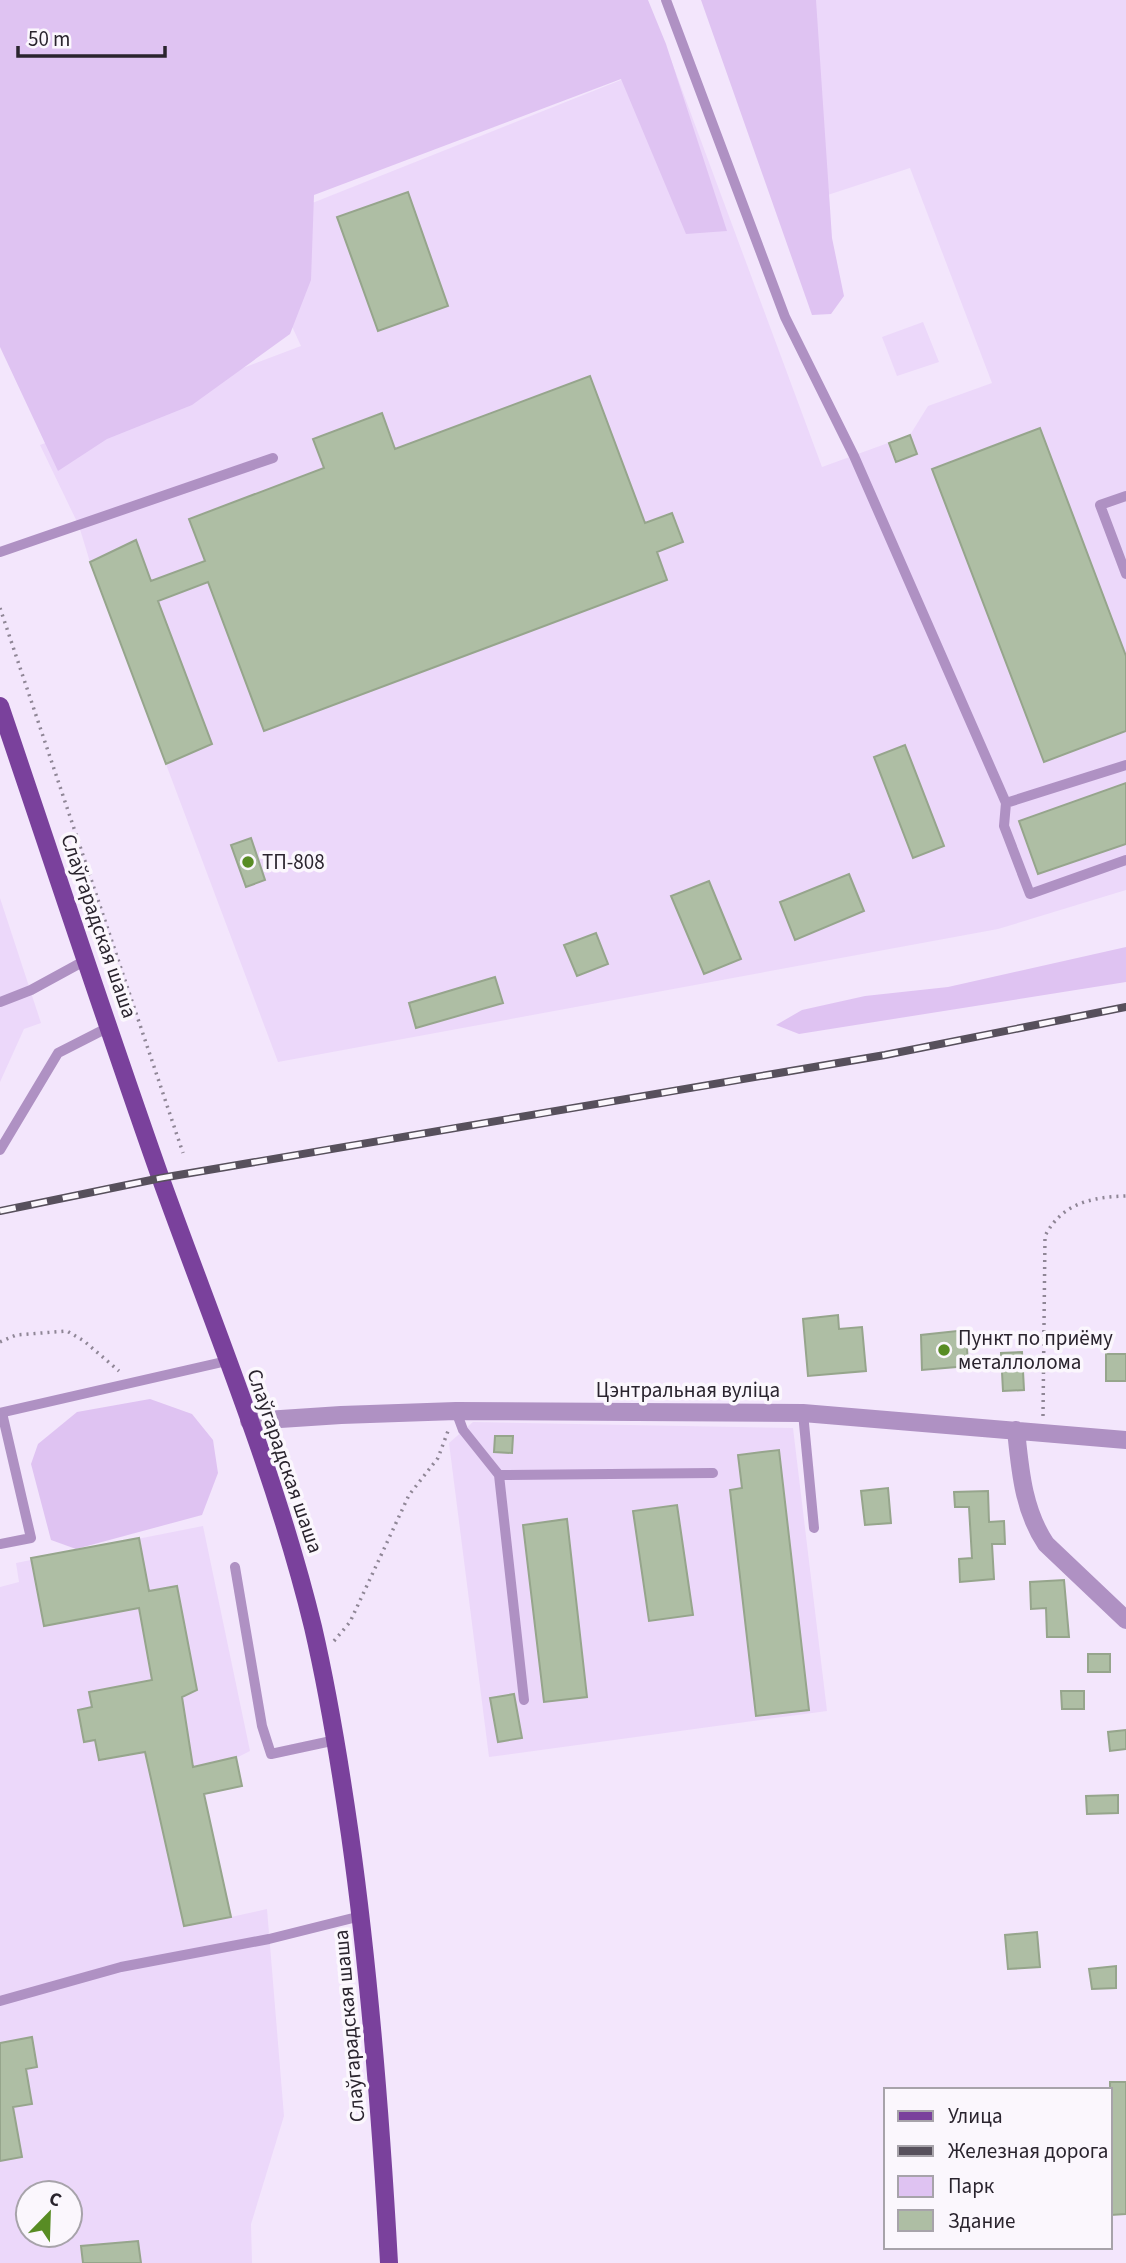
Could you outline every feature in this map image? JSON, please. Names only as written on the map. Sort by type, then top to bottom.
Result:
[{"type":"main road","name":"Слаўгарадская шаша","points":[[0,706],[109,1027],[273,1489],[320,1659],[336,1740],[361,1916],[382,2141],[389,2263]]},
{"type":"street","name":"Цэнтральная вуліца","points":[[249,1421],[456,1411],[803,1413],[1126,1440]]},
{"type":"street","points":[[1016,1430],[1026,1500],[1037,1531],[1046,1544],[1126,1620]]},
{"type":"lane","points":[[666,0],[785,317],[854,456],[1006,803],[1004,825],[1030,894],[1126,860]]},
{"type":"lane","points":[[0,552],[273,458]]},
{"type":"lane","points":[[1126,496],[1100,505],[1126,575]]},
{"type":"lane","points":[[1006,803],[1126,765]]},
{"type":"lane","points":[[0,1002],[31,990],[86,960]]},
{"type":"lane","points":[[0,1150],[58,1053],[109,1027]]},
{"type":"lane","points":[[0,1544],[31,1538],[1,1413],[227,1361]]},
{"type":"lane","points":[[456,1411],[463,1430],[499,1475],[524,1700]]},
{"type":"lane","points":[[803,1413],[814,1528]]},
{"type":"lane","points":[[499,1475],[713,1473]]},
{"type":"lane","points":[[235,1567],[262,1726],[271,1754],[336,1740]]},
{"type":"lane","points":[[0,2001],[121,1967],[270,1939],[361,1916]]},
{"type":"path","points":[[0,608],[183,1153]]},
{"type":"path","points":[[1043,1432],[1045,1236],[1056,1219],[1075,1205],[1104,1197],[1126,1196]]},
{"type":"path","points":[[0,1342],[16,1335],[67,1331],[84,1341],[134,1383]]},
{"type":"path","points":[[320,1659],[350,1622],[409,1495],[438,1458],[456,1411]]},
{"type":"shaded area","points":[[702,0],[1126,0],[1126,890],[998,929],[278,1062],[90,562],[79,526],[40,445],[301,346],[247,229],[671,60],[822,467],[910,435],[928,406],[992,383],[910,168],[785,209]]},
{"type":"shaded area","points":[[923,322],[939,362],[897,376],[882,337]]},
{"type":"shaded area","points":[[0,898],[41,1023],[24,1029],[0,1082]]},
{"type":"shaded area","points":[[473,1422],[793,1428],[827,1711],[489,1757],[449,1443]]},
{"type":"shaded area","points":[[203,1526],[250,1751],[236,1758],[242,1786],[204,1794],[231,1917],[267,1909],[284,2116],[251,2224],[252,2263],[0,2263],[0,1587],[19,1582],[16,1563]]},
{"type":"green space","points":[[0,0],[648,0],[666,44],[727,231],[686,234],[621,79],[314,195],[311,280],[290,334],[192,405],[107,439],[58,471],[0,347]]},
{"type":"green space","points":[[701,0],[816,0],[832,238],[844,296],[831,314],[812,315]]},
{"type":"green space","points":[[1126,947],[1126,982],[799,1034],[776,1025],[802,1010],[865,996],[948,987]]},
{"type":"green space","points":[[150,1399],[192,1414],[213,1440],[218,1473],[202,1515],[76,1549],[51,1540],[31,1464],[38,1444],[77,1412]]},
{"type":"building","points":[[408,192],[448,306],[378,331],[337,217]]},
{"type":"building","points":[[590,376],[645,523],[672,513],[683,542],[657,552],[667,580],[264,731],[208,582],[158,601],[212,744],[166,764],[90,562],[136,540],[151,581],[205,561],[189,519],[324,468],[313,439],[382,413],[395,449]]},
{"type":"building","points":[[1040,428],[1126,656],[1126,731],[1044,762],[932,469]]},
{"type":"building","points":[[910,435],[917,454],[896,462],[889,443]]},
{"type":"building","points":[[905,745],[944,846],[913,858],[874,757]]},
{"type":"building","points":[[1126,783],[1126,844],[1038,874],[1019,821]]},
{"type":"building","name":"ТП-808","points":[[251,838],[265,880],[246,887],[231,845]]},
{"type":"building","points":[[849,874],[864,911],[795,940],[780,902]]},
{"type":"building","points":[[709,881],[741,959],[704,974],[671,896]]},
{"type":"building","points":[[596,933],[608,964],[577,976],[564,945]]},
{"type":"building","points":[[495,977],[503,1003],[416,1028],[409,1003]]},
{"type":"building","points":[[838,1315],[839,1329],[862,1327],[866,1371],[808,1376],[803,1319]]},
{"type":"building","name":"Пункт по приёму металлолома","points":[[966,1330],[968,1366],[922,1370],[921,1335]]},
{"type":"building","points":[[1022,1352],[1024,1390],[1003,1391],[1001,1353]]},
{"type":"building","points":[[1106,1354],[1126,1354],[1126,1381],[1106,1381]]},
{"type":"building","points":[[495,1436],[513,1436],[512,1453],[494,1452]]},
{"type":"building","points":[[779,1450],[809,1710],[756,1716],[730,1490],[742,1488],[738,1455]]},
{"type":"building","points":[[888,1488],[891,1523],[865,1525],[861,1491]]},
{"type":"building","points":[[988,1491],[989,1522],[1004,1521],[1005,1544],[992,1544],[994,1579],[960,1582],[959,1559],[972,1558],[969,1507],[955,1507],[954,1492]]},
{"type":"building","points":[[677,1505],[693,1615],[649,1621],[633,1511]]},
{"type":"building","points":[[567,1519],[587,1697],[544,1702],[523,1525]]},
{"type":"building","points":[[139,1538],[149,1591],[177,1586],[197,1690],[182,1697],[193,1767],[236,1757],[242,1786],[204,1794],[231,1917],[184,1926],[145,1752],[99,1760],[95,1740],[84,1742],[78,1710],[92,1707],[89,1692],[152,1680],[139,1608],[44,1626],[31,1558]]},
{"type":"building","points":[[1064,1580],[1069,1637],[1047,1637],[1046,1608],[1031,1609],[1030,1582]]},
{"type":"building","points":[[1088,1654],[1110,1654],[1110,1672],[1088,1672]]},
{"type":"building","points":[[1061,1691],[1084,1691],[1084,1709],[1062,1709]]},
{"type":"building","points":[[514,1694],[522,1738],[498,1742],[490,1698]]},
{"type":"building","points":[[1126,1730],[1126,1749],[1110,1751],[1108,1732]]},
{"type":"building","points":[[1118,1795],[1118,1813],[1087,1814],[1086,1796]]},
{"type":"building","points":[[1037,1932],[1040,1967],[1008,1969],[1005,1935]]},
{"type":"building","points":[[1116,1966],[1116,1988],[1092,1989],[1089,1969]]},
{"type":"building","points":[[32,2037],[37,2067],[26,2069],[32,2104],[13,2107],[22,2157],[0,2161],[0,2043]]},
{"type":"building","points":[[1110,2082],[1126,2082],[1126,2214],[1112,2215]]},
{"type":"building","points":[[138,2241],[141,2263],[83,2263],[81,2249],[84,2246]]},
{"type":"railway","points":[[0,1211],[161,1178],[885,1055],[1126,1007]]},
{"type":"place","name":"ТП-808","points":[[248,862]]},
{"type":"place","name":"Пункт по приёму металлолома","points":[[944,1350]]}]
